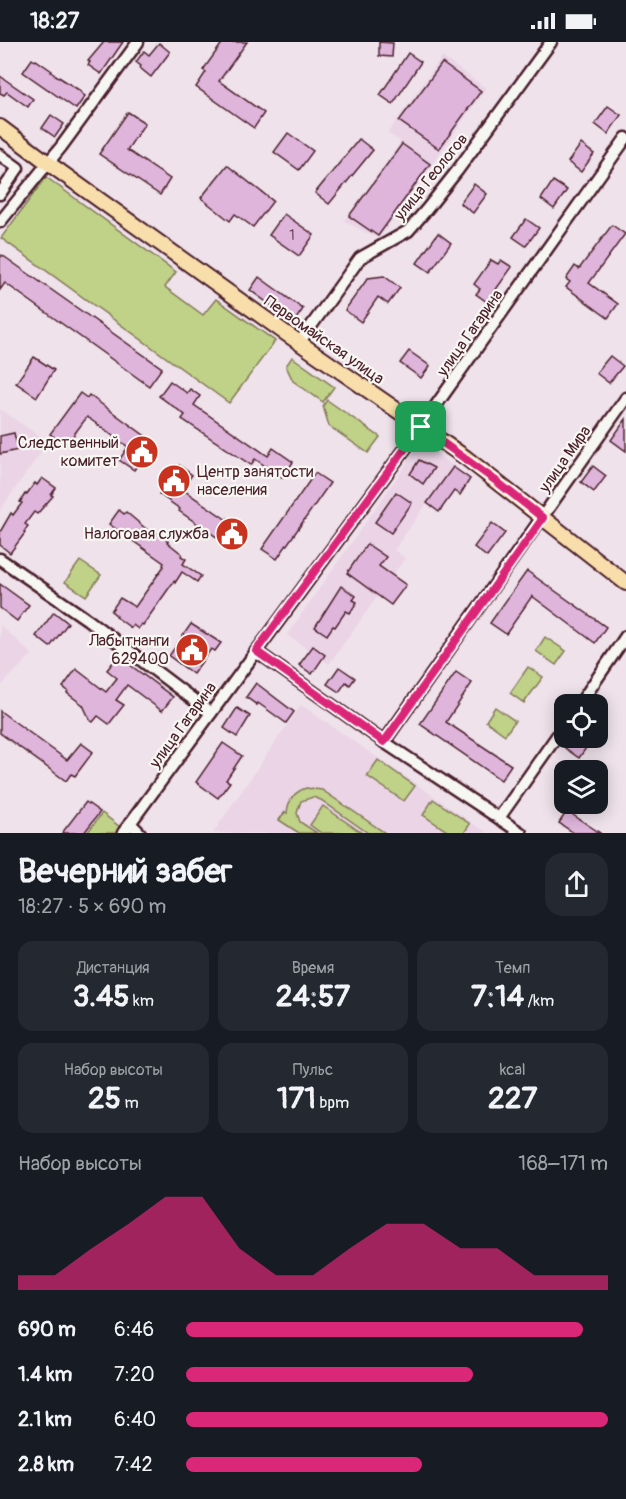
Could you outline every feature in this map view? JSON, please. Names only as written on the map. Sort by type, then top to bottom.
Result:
[{"type":"main road","name":"Первомайская улица","points":[[0,127],[299,344],[489,475],[626,583]]},
{"type":"street","points":[[0,222],[48,163],[138,42]]},
{"type":"street","name":"улица Геологов","points":[[299,344],[360,258],[408,231],[427,209],[551,42]]},
{"type":"street","name":"улица Гагарина","points":[[123,833],[421,427],[626,138]]},
{"type":"street","points":[[0,156],[18,168],[0,194]]},
{"type":"street","name":"улица Мира","points":[[384,742],[626,398]]},
{"type":"street","points":[[0,559],[142,660],[211,713]]},
{"type":"street","points":[[586,694],[626,636]]},
{"type":"street","points":[[256,651],[384,742],[520,833]]},
{"type":"street","points":[[499,818],[554,740]]},
{"type":"street","points":[[130,824],[140,833]]},
{"type":"shaded area","points":[[442,57],[486,88],[379,239],[344,221],[401,142],[388,133]]},
{"type":"shaded area","points":[[0,409],[48,442],[0,510]]},
{"type":"shaded area","points":[[421,443],[453,466],[394,550],[405,558],[329,664],[287,635]]},
{"type":"shaded area","points":[[0,625],[32,654],[0,687]]},
{"type":"shaded area","points":[[301,705],[487,833],[213,833]]},
{"type":"green space","points":[[46,177],[176,272],[165,287],[203,315],[216,299],[275,341],[229,403],[1,238]]},
{"type":"green space","points":[[292,357],[334,387],[323,402],[293,381],[286,366]]},
{"type":"green space","points":[[327,400],[380,437],[368,453],[329,426],[323,406]]},
{"type":"green space","points":[[80,561],[101,575],[86,596],[65,582]]},
{"type":"green space","points":[[545,637],[566,651],[556,665],[536,651]]},
{"type":"green space","points":[[528,667],[543,677],[524,703],[510,693]]},
{"type":"green space","points":[[495,707],[515,721],[505,735],[486,721]]},
{"type":"green space","points":[[378,760],[415,786],[404,801],[367,776]]},
{"type":"green space","points":[[306,788],[322,790],[385,833],[368,833],[321,800],[313,797],[301,801],[297,813],[300,822],[317,833],[299,833],[279,820],[285,812],[287,813],[292,797]]},
{"type":"green space","points":[[433,799],[470,824],[464,833],[450,833],[423,815]]},
{"type":"green space","points":[[323,806],[362,833],[321,833],[310,825]]},
{"type":"green space","points":[[102,813],[120,827],[116,833],[87,833]]},
{"type":"building","points":[[104,42],[123,42],[101,74],[88,65],[90,62],[88,61]]},
{"type":"building","points":[[223,42],[247,42],[219,81],[264,113],[254,128],[196,87],[206,72],[203,70]]},
{"type":"building","points":[[379,42],[393,43],[392,57],[379,56]]},
{"type":"building","points":[[159,43],[170,52],[151,77],[136,62],[144,51],[149,55]]},
{"type":"building","points":[[408,53],[421,62],[393,104],[380,95]]},
{"type":"building","points":[[32,59],[82,92],[85,96],[76,109],[23,72]]},
{"type":"building","points":[[442,63],[481,91],[439,149],[399,121]]},
{"type":"building","points":[[0,76],[33,99],[28,107],[7,92],[4,95],[0,93]]},
{"type":"building","points":[[608,106],[621,115],[608,134],[595,124]]},
{"type":"building","points":[[128,112],[145,123],[127,150],[170,179],[160,195],[99,154]]},
{"type":"building","points":[[51,115],[64,124],[55,137],[42,128]]},
{"type":"building","points":[[288,133],[313,151],[299,170],[274,152]]},
{"type":"building","points":[[359,139],[373,150],[329,204],[315,193]]},
{"type":"building","points":[[402,144],[430,164],[378,236],[349,216]]},
{"type":"building","points":[[581,144],[594,154],[581,172],[568,162]]},
{"type":"building","points":[[227,165],[273,201],[253,227],[235,214],[230,221],[201,198]]},
{"type":"building","points":[[553,181],[567,190],[554,209],[541,199]]},
{"type":"building","points":[[474,184],[487,194],[473,213],[460,203]]},
{"type":"building","points":[[284,214],[314,235],[299,256],[269,235]]},
{"type":"building","points":[[526,219],[539,228],[526,246],[513,237]]},
{"type":"building","points":[[612,225],[625,234],[589,283],[618,304],[608,318],[566,287],[570,282],[566,279],[575,266],[579,269]]},
{"type":"building","points":[[438,233],[451,243],[430,272],[417,263]]},
{"type":"building","points":[[2,255],[162,368],[149,386],[5,283],[0,290],[0,258]]},
{"type":"building","points":[[491,260],[498,264],[501,260],[512,267],[487,302],[476,294],[480,289],[474,284]]},
{"type":"building","points":[[384,276],[400,288],[388,304],[378,297],[361,322],[345,310],[368,278]]},
{"type":"building","points":[[259,277],[303,309],[294,322],[250,290]]},
{"type":"building","points":[[409,351],[430,366],[421,378],[400,363]]},
{"type":"building","points":[[610,356],[623,366],[609,383],[596,373]]},
{"type":"building","points":[[34,357],[54,370],[37,397],[16,383]]},
{"type":"building","points":[[170,381],[187,393],[190,389],[200,396],[194,405],[268,456],[273,448],[293,462],[283,478],[255,459],[251,465],[182,419],[185,415],[159,396]]},
{"type":"building","points":[[80,393],[87,398],[89,395],[148,438],[147,440],[152,444],[134,470],[119,460],[128,447],[87,417],[66,445],[50,434]]},
{"type":"building","points":[[626,419],[626,451],[611,440]]},
{"type":"building","points":[[14,433],[18,450],[0,454],[0,436]]},
{"type":"building","points":[[419,460],[434,468],[423,484],[410,474]]},
{"type":"building","points":[[179,465],[192,475],[182,489],[241,527],[230,542],[223,538],[221,540],[159,494]]},
{"type":"building","points":[[593,466],[606,476],[594,492],[581,482]]},
{"type":"building","points":[[453,467],[470,479],[460,495],[454,491],[439,512],[427,503]]},
{"type":"building","points":[[315,473],[330,483],[277,559],[262,549]]},
{"type":"building","points":[[42,478],[56,488],[51,495],[53,496],[37,514],[34,512],[25,524],[28,526],[25,533],[10,553],[0,545],[0,532],[11,513],[13,515],[22,503],[20,502],[25,494]]},
{"type":"building","points":[[396,492],[412,503],[391,533],[375,522]]},
{"type":"building","points":[[119,510],[124,514],[126,512],[151,533],[153,530],[168,541],[186,559],[183,564],[201,576],[197,582],[182,572],[138,629],[133,625],[131,628],[111,611],[120,598],[135,607],[164,563],[109,524]]},
{"type":"building","points":[[492,523],[505,533],[487,557],[474,547]]},
{"type":"building","points":[[367,544],[386,557],[379,566],[406,585],[391,605],[347,573]]},
{"type":"building","points":[[527,571],[606,627],[595,643],[532,596],[506,634],[490,623]]},
{"type":"building","points":[[0,584],[29,605],[17,621],[0,608]]},
{"type":"building","points":[[341,586],[356,596],[353,600],[357,602],[350,613],[346,611],[327,635],[315,627]]},
{"type":"building","points":[[54,612],[68,623],[50,647],[36,636]]},
{"type":"building","name":"Лабытнанги 629400","points":[[191,624],[221,643],[215,651],[211,649],[193,674],[169,656]]},
{"type":"building","points":[[313,646],[325,655],[312,674],[299,665]]},
{"type":"building","points":[[118,656],[173,697],[162,711],[127,685],[116,700],[124,705],[109,724],[98,716],[93,722],[83,705],[63,687],[76,669],[106,692],[117,678],[107,670]]},
{"type":"building","points":[[339,667],[355,678],[350,685],[346,682],[339,692],[327,684]]},
{"type":"building","points":[[456,672],[472,683],[446,722],[511,765],[501,780],[420,724]]},
{"type":"building","points":[[256,683],[294,712],[286,723],[246,697]]},
{"type":"building","points":[[237,708],[250,716],[237,737],[224,728]]},
{"type":"building","points":[[0,711],[67,760],[81,743],[93,752],[75,776],[71,774],[66,781],[0,733]]},
{"type":"building","points":[[223,743],[242,756],[226,780],[230,782],[218,798],[196,782]]},
{"type":"building","points":[[565,748],[586,748],[579,758]]},
{"type":"building","points":[[86,802],[100,812],[84,833],[62,833]]},
{"type":"building","points":[[565,814],[572,814],[600,833],[574,833],[559,823]]},
{"type":"place","name":"Следственный комитет","points":[[142,452]]},
{"type":"place","name":"Центр занятости населения","points":[[174,481]]},
{"type":"place","name":"Налоговая служба","points":[[232,534]]},
{"type":"place","name":"Лабытнанги 629400","points":[[192,650]]},
{"type":"route","points":[[421,427],[466,458],[543,518],[384,742],[256,651],[421,427]]}]
